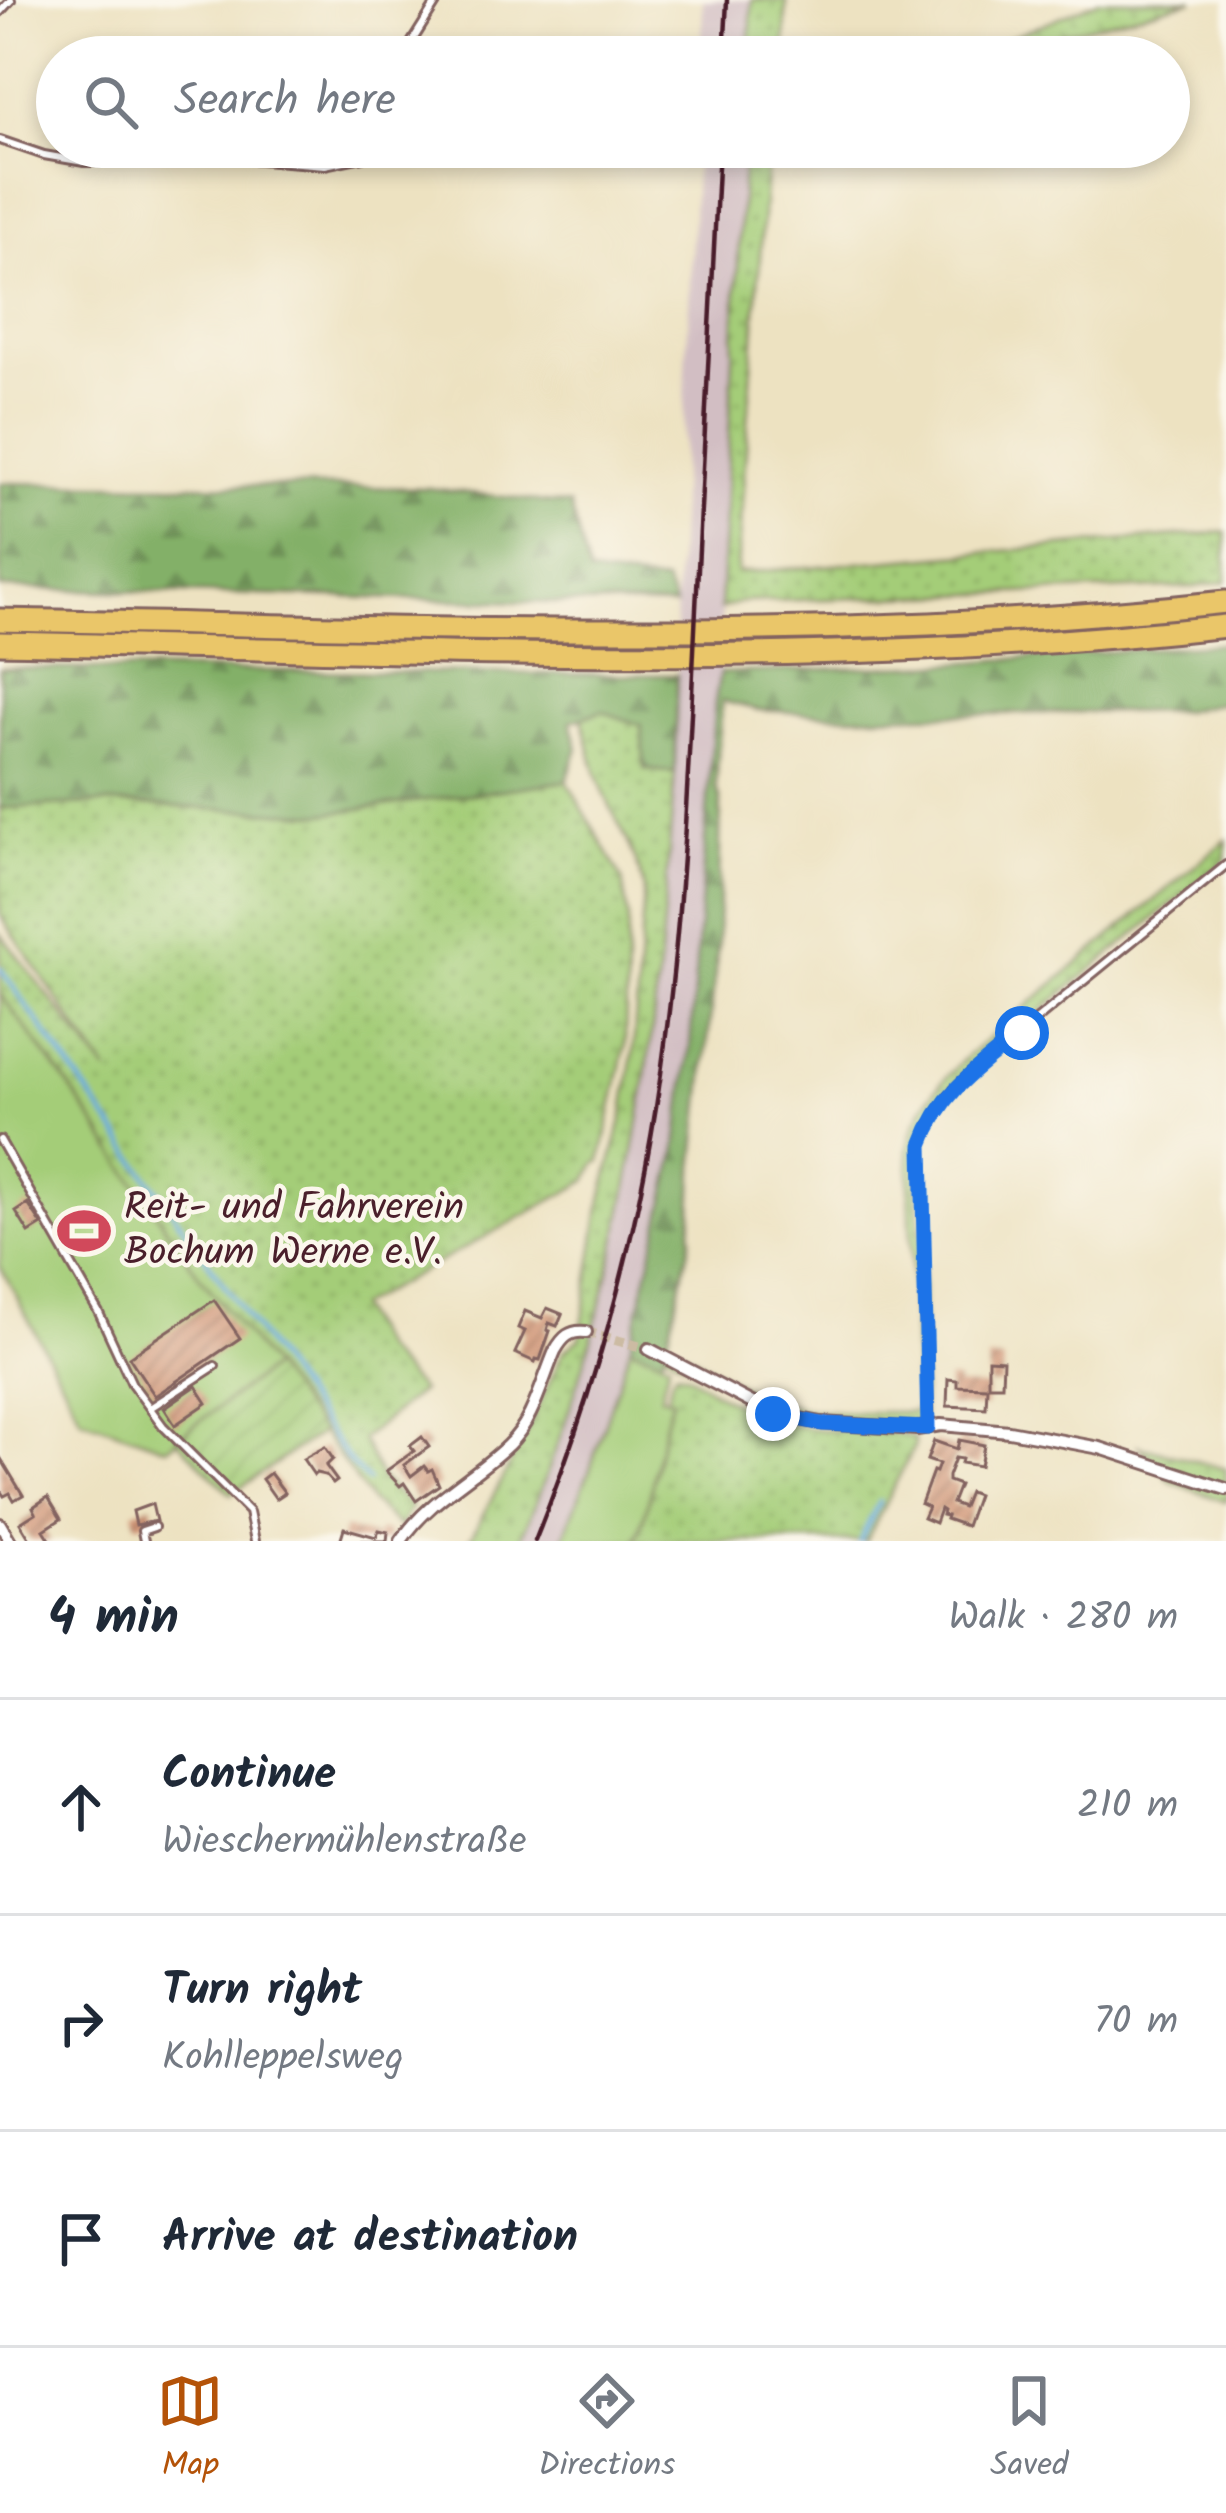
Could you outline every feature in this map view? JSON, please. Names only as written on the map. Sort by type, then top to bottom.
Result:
[{"type":"highway","points":[[0,620],[566,629],[846,627],[1047,618],[1226,602]]},
{"type":"highway","points":[[0,643],[734,654],[1005,645],[1226,626]]},
{"type":"street","points":[[401,1541],[432,1505],[509,1444],[523,1428],[555,1351],[571,1332],[586,1332]]},
{"type":"street","points":[[649,1349],[773,1414],[822,1424],[1009,1431],[1100,1448],[1226,1489]]},
{"type":"street","points":[[0,1524],[10,1541]]},
{"type":"lane","points":[[0,12],[11,0]]},
{"type":"lane","points":[[416,36],[438,0]]},
{"type":"lane","points":[[0,140],[36,152]]},
{"type":"lane","points":[[928,1428],[922,1145],[932,1118],[971,1073],[1226,865]]},
{"type":"lane","points":[[0,1140],[99,1313],[132,1384],[176,1439],[249,1512],[254,1541]]},
{"type":"lane","points":[[150,1408],[215,1366]]},
{"type":"lane","points":[[144,1541],[142,1531],[154,1527]]},
{"type":"shaded area","points":[[703,0],[752,0],[750,36],[702,36]]},
{"type":"shaded area","points":[[695,168],[743,168],[720,673],[690,1046],[676,1154],[630,1347],[562,1541],[520,1541],[581,1374],[629,1181],[663,935],[675,773],[675,606]]},
{"type":"green space","points":[[752,0],[786,0],[785,36],[750,36]]},
{"type":"green space","points":[[1100,0],[1194,0],[1058,36],[1014,36]]},
{"type":"green space","points":[[743,168],[766,168],[737,573],[1226,532],[1226,582],[1194,587],[742,602],[720,609]]},
{"type":"green space","points":[[0,483],[429,488],[570,505],[589,574],[665,583],[675,606],[0,588]]},
{"type":"green space","points":[[1226,643],[1226,702],[1182,711],[852,716],[758,710],[722,701],[716,787],[721,799],[718,946],[691,1239],[665,1352],[562,1541],[630,1347],[676,1154],[690,1046],[720,673],[943,664]]},
{"type":"green space","points":[[0,668],[677,675],[675,773],[645,769],[641,725],[602,711],[571,721],[578,748],[567,781],[320,814],[109,803],[0,808]]},
{"type":"green space","points":[[602,711],[641,725],[645,769],[675,773],[655,1006],[636,1142],[598,1316],[563,1430],[520,1541],[469,1541],[563,1352],[580,1338],[600,1207],[624,1112],[644,891],[636,861],[597,775],[582,718]]},
{"type":"green space","points":[[567,781],[622,879],[628,917],[625,1047],[601,1161],[587,1181],[357,1307],[382,1350],[421,1391],[362,1439],[381,1478],[411,1507],[399,1527],[371,1502],[199,1276],[0,994],[0,933],[108,1073],[0,915],[0,808],[109,803],[320,814]]},
{"type":"green space","points":[[1226,840],[1226,860],[963,1075],[930,1115],[918,1145],[916,1168],[922,1290],[920,1421],[829,1419],[794,1413],[741,1393],[665,1352],[667,1341],[747,1387],[792,1405],[845,1412],[916,1412],[908,1149],[922,1109],[967,1056]]},
{"type":"green space","name":"Reit- und Fahrverein Bochum Werne e.V.","points":[[0,994],[199,1276],[272,1367],[167,1448],[81,1418],[0,1266]]},
{"type":"green space","points":[[630,1347],[669,1362],[661,1396],[672,1399],[642,1524],[635,1541],[562,1541],[590,1469]]},
{"type":"green space","points":[[272,1367],[322,1432],[231,1494],[176,1439]]},
{"type":"green space","points":[[676,1371],[743,1407],[789,1424],[914,1438],[915,1445],[866,1541],[635,1541]]},
{"type":"green space","points":[[1139,1446],[1226,1469],[1226,1502],[1171,1482]]},
{"type":"building","points":[[28,1204],[42,1225],[29,1233],[16,1212]]},
{"type":"building","points":[[214,1300],[240,1338],[155,1396],[129,1357]]},
{"type":"building","points":[[547,1308],[562,1314],[557,1326],[549,1323],[540,1360],[535,1362],[515,1353],[525,1331],[518,1328],[525,1311],[542,1318]]},
{"type":"building","points":[[988,1359],[1003,1360],[1002,1385],[988,1385]]},
{"type":"building","points":[[948,1379],[957,1380],[957,1386],[987,1387],[986,1408],[947,1406]]},
{"type":"building","points":[[196,1386],[207,1403],[175,1425],[164,1408]]},
{"type":"building","points":[[422,1437],[429,1447],[404,1465],[411,1476],[424,1466],[432,1469],[439,1485],[416,1501],[404,1483],[400,1486],[386,1471],[414,1451],[410,1446]]},
{"type":"building","points":[[959,1440],[984,1445],[980,1466],[955,1458],[948,1481],[959,1485],[952,1503],[963,1507],[969,1492],[977,1495],[966,1526],[946,1519],[940,1509],[935,1523],[923,1518],[928,1507],[921,1504],[939,1464],[927,1460],[934,1441],[957,1449]]},
{"type":"building","points":[[325,1447],[333,1459],[326,1466],[337,1481],[333,1484],[325,1475],[314,1475],[303,1459]]},
{"type":"building","points":[[0,1457],[23,1495],[14,1500],[0,1490]]},
{"type":"building","points":[[270,1473],[285,1493],[276,1499],[262,1479]]},
{"type":"building","points":[[48,1497],[61,1519],[44,1530],[51,1541],[31,1541],[20,1523]]},
{"type":"building","points":[[152,1504],[156,1521],[136,1525],[133,1511]]},
{"type":"building","points":[[344,1528],[376,1537],[379,1530],[388,1532],[387,1541],[340,1541]]},
{"type":"waterway","points":[[0,968],[351,1464],[368,1481]]},
{"type":"waterway","points":[[860,1541],[879,1502]]},
{"type":"tunnel","points":[[586,1332],[649,1349]]},
{"type":"railway","points":[[725,36],[727,0]]},
{"type":"railway","points":[[535,1541],[579,1420],[616,1296],[645,1170],[665,1043],[685,826],[718,168]]},
{"type":"place","name":"Reit- und Fahrverein Bochum Werne e.V.","points":[[84,1231]]},
{"type":"route","points":[[773,1414],[822,1424],[928,1428],[922,1145],[948,1095],[1022,1033]]}]
